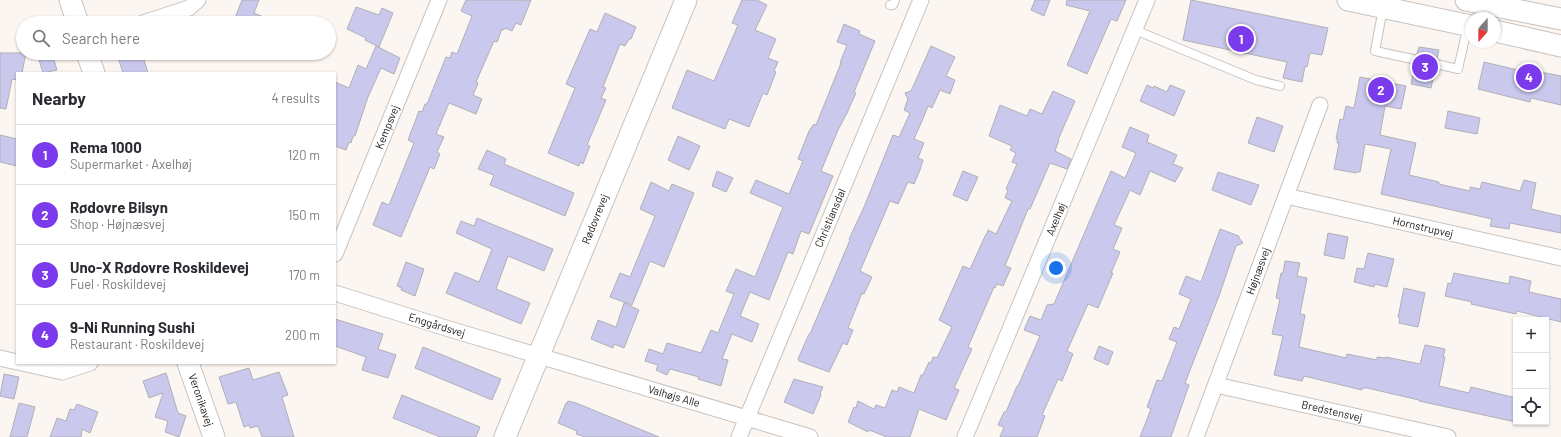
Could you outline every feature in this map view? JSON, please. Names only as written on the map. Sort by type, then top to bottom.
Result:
[{"type":"street","points":[[70,0],[76,16]]},
{"type":"street","points":[[164,16],[189,8],[198,0]]},
{"type":"street","name":"Kempsvej","points":[[336,252],[439,0]]},
{"type":"street","name":"Rødovrevej","points":[[505,437],[686,0]]},
{"type":"street","name":"Christiansdal","points":[[739,437],[921,0]]},
{"type":"street","name":"Axelhøj","points":[[965,437],[1147,0]]},
{"type":"street","points":[[1348,0],[1465,25]]},
{"type":"street","points":[[1466,0],[1561,19]]},
{"type":"street","points":[[1501,32],[1561,46]]},
{"type":"street","points":[[89,60],[94,72]]},
{"type":"street","name":"Højnæsvej","points":[[1196,437],[1320,106]]},
{"type":"street","name":"Hornstrupvej","points":[[1286,196],[1561,258]]},
{"type":"street","name":"Enggårdsvej","points":[[336,293],[538,356]]},
{"type":"street","name":"Valhøjs Alle","points":[[538,356],[810,437]]},
{"type":"street","points":[[0,358],[16,362]]},
{"type":"street","points":[[26,364],[62,372],[87,364]]},
{"type":"street","name":"Veronikavej","points":[[188,364],[214,437]]},
{"type":"street","name":"Bredstensvej","points":[[1216,385],[1448,437]]},
{"type":"lane","points":[[1384,8],[1375,51],[1417,60]]},
{"type":"lane","points":[[1135,30],[1256,80],[1280,86]]},
{"type":"lane","points":[[1436,64],[1458,69],[1465,42]]},
{"type":"building","points":[[242,0],[259,0],[254,13],[261,16],[236,16]]},
{"type":"building","points":[[466,0],[531,0],[521,25],[516,23],[512,31],[505,28],[504,30],[502,29],[497,42],[494,41],[476,82],[478,83],[473,95],[482,99],[476,114],[449,103],[436,134],[444,137],[437,152],[440,154],[434,169],[430,167],[401,237],[373,225],[382,202],[389,205],[414,143],[408,140],[419,111],[422,112],[425,104],[427,104],[446,57],[450,58],[452,52],[457,54],[472,16],[461,11]]},
{"type":"building","points":[[742,0],[757,0],[767,5],[755,30],[776,39],[768,58],[778,62],[774,71],[776,72],[767,95],[763,93],[749,127],[729,119],[725,129],[672,108],[687,70],[714,81],[738,25],[732,23]]},
{"type":"building","points":[[1035,0],[1050,0],[1044,16],[1031,10]]},
{"type":"building","points":[[1067,0],[1126,0],[1117,21],[1111,19],[1087,74],[1067,65],[1090,11],[1066,5]]},
{"type":"building","points":[[1191,0],[1328,28],[1322,55],[1310,53],[1307,67],[1305,66],[1302,82],[1283,78],[1287,62],[1183,40]]},
{"type":"building","points":[[356,7],[379,15],[382,8],[393,13],[379,47],[365,40],[366,38],[347,29]]},
{"type":"building","points":[[605,13],[636,27],[631,39],[629,39],[625,46],[620,44],[603,87],[606,88],[601,98],[606,100],[587,145],[590,146],[583,164],[580,162],[579,166],[548,153],[575,88],[566,84],[590,29],[597,32]]},
{"type":"building","points":[[844,24],[860,31],[859,34],[875,41],[854,92],[856,93],[838,130],[821,171],[833,176],[809,234],[801,231],[793,254],[788,252],[769,300],[750,292],[740,316],[759,324],[752,342],[732,334],[722,359],[728,360],[721,386],[698,379],[699,377],[670,369],[667,375],[656,370],[658,365],[645,361],[649,349],[663,354],[667,343],[701,353],[711,330],[718,333],[734,294],[726,291],[736,269],[755,277],[783,207],[750,193],[756,180],[789,194],[803,161],[798,159],[809,131],[814,124],[816,125],[847,45],[837,42]]},
{"type":"building","points":[[376,46],[400,58],[394,74],[381,68],[368,97],[355,136],[353,136],[351,143],[349,142],[346,150],[336,146],[336,82],[349,88],[358,65],[366,69]]},
{"type":"building","points":[[931,46],[955,57],[946,76],[955,80],[950,94],[940,90],[932,108],[928,106],[914,139],[924,143],[918,158],[923,160],[920,170],[914,184],[908,182],[898,204],[890,201],[860,271],[872,277],[864,294],[862,293],[848,328],[853,330],[847,345],[843,343],[829,372],[799,361],[798,359],[864,207],[893,135],[899,137],[910,113],[904,110],[908,99],[905,93],[911,91]]},
{"type":"building","points":[[1419,47],[1439,50],[1437,59],[1432,60],[1431,63],[1432,68],[1435,69],[1431,88],[1411,84],[1415,65],[1419,65],[1422,62],[1421,56],[1417,54]]},
{"type":"building","points":[[0,53],[16,53],[16,60],[25,60],[22,72],[16,72],[16,80],[12,79],[6,109],[0,108]]},
{"type":"building","points":[[39,60],[54,60],[57,70],[43,72]]},
{"type":"building","points":[[119,60],[144,60],[148,72],[123,72]]},
{"type":"building","points":[[1484,62],[1539,75],[1540,72],[1561,76],[1561,105],[1531,98],[1530,102],[1478,89]]},
{"type":"building","points":[[1360,77],[1406,86],[1401,109],[1385,106],[1380,135],[1416,143],[1409,175],[1470,191],[1470,187],[1480,189],[1482,182],[1520,191],[1524,180],[1536,183],[1531,209],[1561,216],[1561,233],[1510,223],[1509,229],[1490,226],[1492,219],[1381,194],[1391,149],[1365,144],[1360,172],[1356,173],[1334,169],[1339,143],[1337,143],[1338,139],[1336,139],[1340,119],[1343,120],[1346,106],[1354,108]]},
{"type":"building","points":[[1147,85],[1153,88],[1154,86],[1167,92],[1170,85],[1185,91],[1174,116],[1140,101]]},
{"type":"building","points":[[1053,91],[1075,101],[1058,140],[1055,151],[1071,159],[1067,169],[1050,163],[1030,209],[1028,209],[1005,266],[1011,268],[1003,286],[997,284],[995,288],[994,287],[968,347],[972,349],[954,388],[959,390],[946,420],[919,409],[910,437],[887,437],[869,430],[868,432],[848,422],[854,407],[856,408],[858,401],[874,409],[876,405],[885,408],[892,390],[897,392],[899,387],[914,393],[921,375],[923,375],[929,362],[931,363],[933,357],[937,358],[952,327],[939,320],[963,266],[970,269],[988,230],[996,234],[1012,201],[1005,198],[1008,190],[1006,189],[1017,164],[1012,162],[1016,153],[1010,150],[1012,146],[989,136],[1000,105],[1027,116],[1030,109],[1042,114]]},
{"type":"building","points":[[1448,111],[1480,118],[1477,134],[1445,128]]},
{"type":"building","points":[[1257,117],[1283,126],[1274,152],[1248,143]]},
{"type":"building","points":[[1130,127],[1149,135],[1147,142],[1177,155],[1173,164],[1183,168],[1175,182],[1150,171],[1140,195],[1130,190],[1114,225],[1122,228],[1113,249],[1120,252],[1111,273],[1113,273],[1098,308],[1088,304],[1067,351],[1073,354],[1062,381],[1058,379],[1042,415],[1045,416],[1037,437],[1000,437],[1004,427],[998,425],[1004,412],[1006,412],[1040,336],[1024,330],[1030,316],[1041,320],[1047,305],[1054,304],[1111,171],[1125,178],[1136,153],[1122,147]]},
{"type":"building","points":[[0,135],[16,139],[16,166],[0,162]]},
{"type":"building","points":[[678,136],[700,146],[689,170],[668,160]]},
{"type":"building","points":[[487,150],[506,159],[504,164],[574,193],[565,216],[490,185],[494,175],[478,169]]},
{"type":"building","points":[[717,171],[733,178],[726,192],[712,186]]},
{"type":"building","points":[[963,171],[978,177],[967,201],[953,195]]},
{"type":"building","points":[[1218,172],[1259,185],[1251,205],[1212,190]]},
{"type":"building","points":[[651,182],[669,191],[672,184],[694,193],[664,267],[650,261],[632,305],[610,297],[620,273],[630,277],[655,216],[640,209]]},
{"type":"building","points":[[477,218],[553,249],[544,271],[508,256],[496,289],[530,303],[521,324],[446,293],[455,272],[479,282],[492,249],[456,233],[461,221],[474,226]]},
{"type":"building","points":[[1220,229],[1239,236],[1243,243],[1236,246],[1219,296],[1185,383],[1189,385],[1171,437],[1140,437],[1151,409],[1147,407],[1157,380],[1162,381],[1177,342],[1169,339],[1174,327],[1179,329],[1191,299],[1179,294],[1186,276],[1201,282]]},
{"type":"building","points":[[1328,233],[1348,237],[1344,259],[1324,255]]},
{"type":"building","points":[[1368,253],[1394,259],[1387,287],[1375,284],[1374,287],[1354,282],[1357,268],[1364,269]]},
{"type":"building","points":[[1285,261],[1300,263],[1297,276],[1307,278],[1300,314],[1305,315],[1299,347],[1346,358],[1347,354],[1377,360],[1377,357],[1386,357],[1420,364],[1425,345],[1445,349],[1443,357],[1445,357],[1439,386],[1469,393],[1471,387],[1513,397],[1513,421],[1367,388],[1362,388],[1362,390],[1304,376],[1302,381],[1274,375],[1283,336],[1272,334],[1280,299],[1276,298],[1281,273],[1283,273]]},
{"type":"building","points":[[406,262],[424,269],[415,296],[401,290],[402,288],[397,286]]},
{"type":"building","points":[[1454,273],[1509,284],[1510,276],[1531,281],[1529,292],[1561,299],[1561,322],[1549,319],[1549,317],[1541,317],[1517,311],[1516,314],[1471,304],[1472,302],[1445,296],[1448,283],[1451,284]]},
{"type":"building","points":[[1404,288],[1425,293],[1418,327],[1399,323],[1400,318],[1398,317]]},
{"type":"building","points":[[624,303],[639,310],[624,348],[614,344],[613,348],[591,339],[598,320],[616,327]]},
{"type":"building","points":[[336,319],[383,334],[378,349],[396,355],[388,378],[362,370],[366,357],[336,346]]},
{"type":"building","points":[[1099,346],[1113,352],[1108,365],[1094,359]]},
{"type":"building","points":[[423,347],[501,379],[492,400],[415,368]]},
{"type":"building","points":[[249,368],[253,380],[279,372],[288,395],[282,397],[294,437],[262,437],[258,426],[250,428],[249,425],[244,427],[236,402],[228,404],[219,377]]},
{"type":"building","points":[[166,373],[178,413],[186,416],[179,437],[165,432],[168,421],[155,417],[163,393],[149,398],[143,381]]},
{"type":"building","points":[[4,374],[19,377],[14,399],[0,396]]},
{"type":"building","points":[[794,379],[823,387],[813,414],[784,402]]},
{"type":"building","points":[[402,395],[480,427],[476,437],[440,437],[393,418]]},
{"type":"building","points":[[568,401],[659,437],[585,437],[576,434],[577,431],[558,423]]},
{"type":"building","points":[[19,403],[35,407],[27,437],[10,437]]},
{"type":"building","points":[[77,404],[98,412],[90,433],[82,429],[81,437],[50,437],[57,418],[66,421],[70,409],[74,410]]},
{"type":"place","name":"Rema 1000","points":[[1241,39]]},
{"type":"place","name":"Uno-X Rødovre Roskildevej","points":[[1425,67]]},
{"type":"place","name":"9-Ni Running Sushi","points":[[1529,77]]},
{"type":"place","name":"Rødovre Bilsyn","points":[[1381,90]]}]
